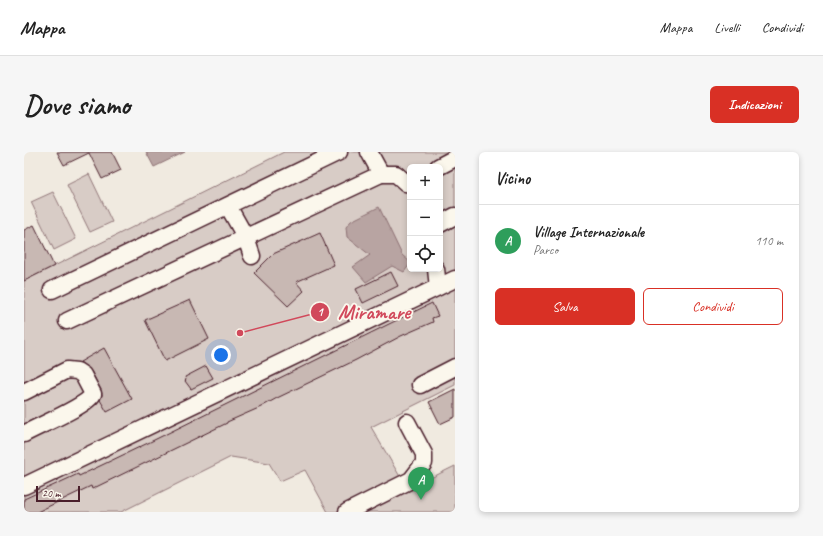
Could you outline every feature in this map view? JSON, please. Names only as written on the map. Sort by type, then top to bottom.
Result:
[{"type":"lane","points":[[52,290],[339,152]]},
{"type":"lane","points":[[369,152],[381,174]]},
{"type":"lane","points":[[443,164],[455,158]]},
{"type":"lane","points":[[68,321],[381,174],[396,174],[407,183]]},
{"type":"lane","points":[[228,206],[246,238],[252,256]]},
{"type":"lane","points":[[443,222],[455,216]]},
{"type":"lane","points":[[24,486],[449,285],[438,272]]},
{"type":"lane","points":[[420,385],[455,367]]},
{"type":"lane","points":[[24,392],[68,370],[77,370],[82,375],[93,394],[91,399],[79,406],[24,434]]},
{"type":"lane","points":[[347,512],[411,480],[424,463],[424,454],[407,422]]},
{"type":"shaded area","points":[[146,152],[185,152],[154,167]]},
{"type":"shaded area","points":[[284,152],[455,152],[455,385],[371,427],[402,480],[393,487],[338,512],[328,512],[305,470],[280,481],[269,463],[231,457],[121,512],[24,512],[24,281]]},
{"type":"shaded area","points":[[89,174],[112,222],[90,232],[67,185]]},
{"type":"shaded area","points":[[53,192],[76,239],[54,250],[31,202]]},
{"type":"shaded area","points":[[379,207],[402,255],[407,259],[407,268],[404,272],[392,266],[366,282],[353,267],[370,255],[347,237],[346,227],[351,221]]},
{"type":"shaded area","points":[[455,466],[455,512],[362,512]]},
{"type":"building","points":[[57,152],[112,152],[121,170],[102,179],[89,153],[64,165]]},
{"type":"building","points":[[34,225],[54,266],[24,281],[24,230]]},
{"type":"building","points":[[320,233],[334,265],[296,282],[304,291],[288,306],[254,273],[273,254]]},
{"type":"building","points":[[391,272],[398,286],[363,303],[356,289]]},
{"type":"building","points":[[190,300],[209,339],[165,361],[145,320]]},
{"type":"building","points":[[432,303],[438,316],[432,318],[433,322],[401,336],[356,360],[92,489],[91,486],[37,512],[24,512],[24,499],[78,474],[79,476],[150,442]]},
{"type":"building","points":[[104,348],[132,399],[107,412],[100,400],[102,395],[101,390],[91,371],[80,362]]},
{"type":"building","points":[[206,366],[213,378],[191,389],[185,381],[185,377]]},
{"type":"building","points":[[455,389],[455,417],[440,424],[429,402]]},
{"type":"place","name":"Miramare","points":[[240,333]]},
{"type":"place","name":"Village Internazionale","points":[[421,500]]}]
